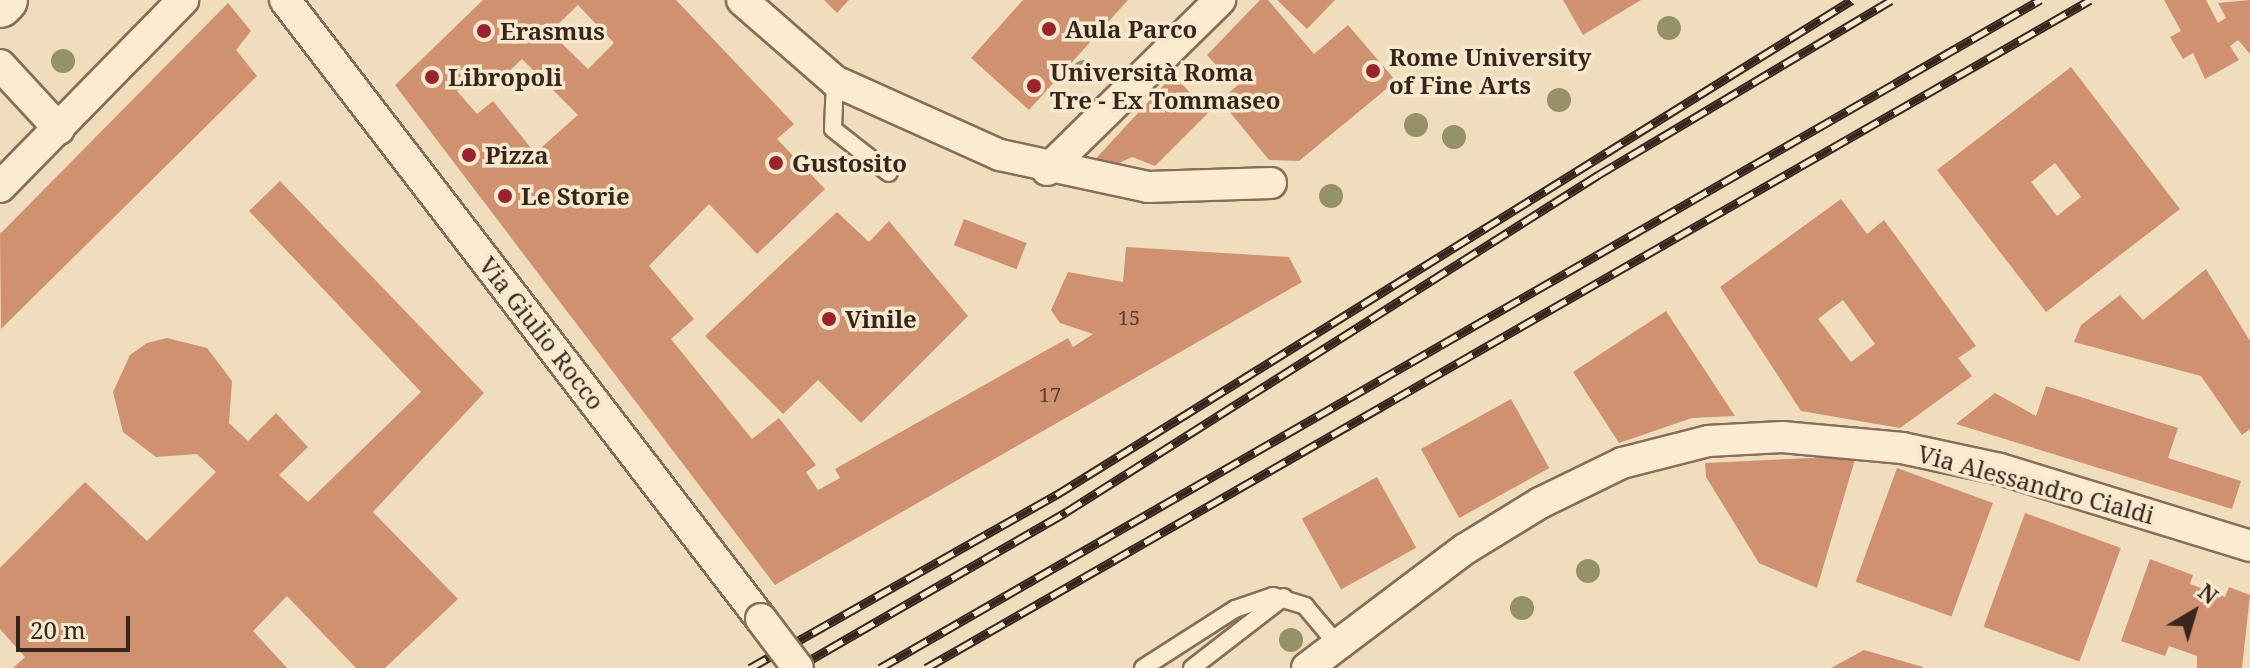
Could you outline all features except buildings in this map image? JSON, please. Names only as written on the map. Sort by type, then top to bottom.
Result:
[{"type":"main road","points":[[0,5],[5,0]]},
{"type":"street","points":[[0,187],[183,0]]},
{"type":"street","name":"Via Giulio Rocco","points":[[285,0],[798,668]]},
{"type":"street","points":[[742,0],[835,81],[1047,170],[1148,187],[1271,183]]},
{"type":"street","points":[[1047,170],[1220,0]]},
{"type":"street","points":[[0,65],[59,129]]},
{"type":"street","name":"Via Alessandro Cialdi","points":[[1307,668],[1465,549],[1575,484],[1708,441],[1782,437],[1902,448],[2000,469],[2250,546]]},
{"type":"lane","points":[[835,81],[833,129],[889,173]]},
{"type":"lane","points":[[1192,668],[1284,597]]},
{"type":"lane","points":[[1143,668],[1250,602],[1284,597],[1305,606],[1337,644]]},
{"type":"railway","points":[[750,668],[1056,495],[1852,0]]},
{"type":"railway","points":[[796,668],[1066,512],[1598,175],[1891,0]]},
{"type":"railway","points":[[880,668],[2040,0]]},
{"type":"railway","points":[[926,668],[2090,0]]},
{"type":"place","name":"Aula Parco","points":[[1049,29]]},
{"type":"place","name":"Erasmus","points":[[484,31]]},
{"type":"place","name":"Rome University of Fine Arts","points":[[1373,71]]},
{"type":"place","name":"Libropoli","points":[[432,77]]},
{"type":"place","name":"Università Roma Tre - Ex Tommaseo","points":[[1034,86]]},
{"type":"place","name":"Pizza","points":[[469,155]]},
{"type":"place","name":"Gustosito","points":[[776,163]]},
{"type":"place","name":"Le Storie","points":[[505,196]]},
{"type":"place","name":"Vinile","points":[[829,319]]}]
